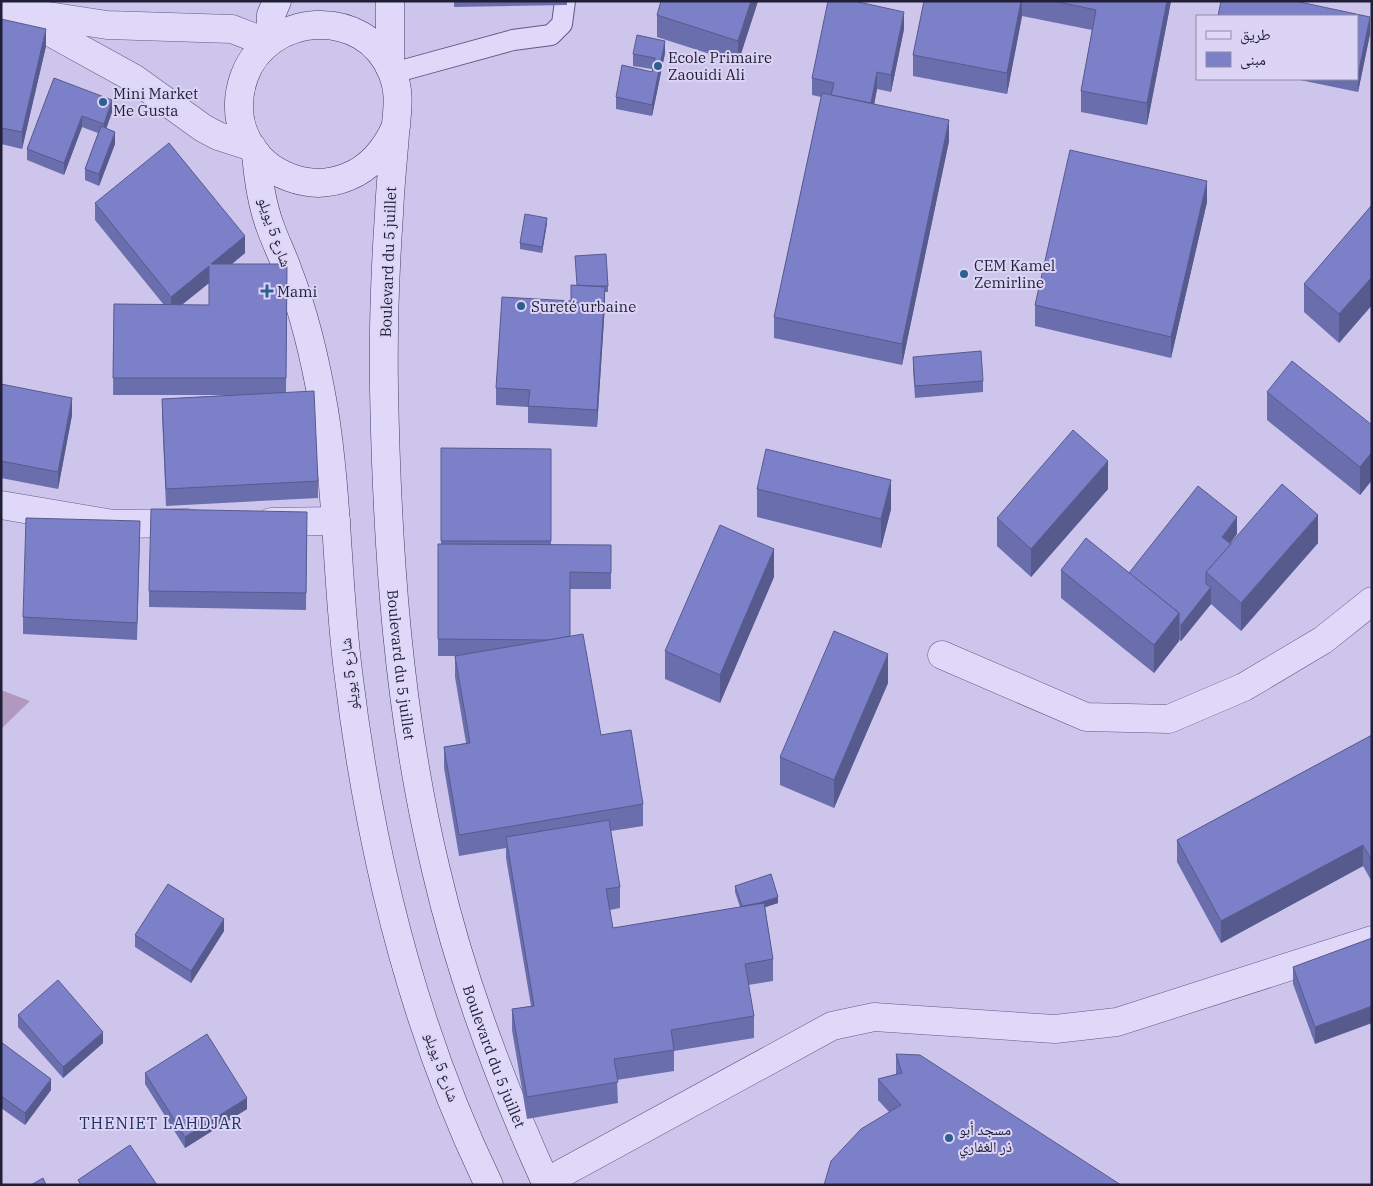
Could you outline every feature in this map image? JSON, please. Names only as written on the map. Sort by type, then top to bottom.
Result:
[{"type":"main road","points":[[269,41],[271,15],[277,1]]},
{"type":"main road","points":[[390,1],[392,70],[399,108],[396,126],[388,144],[376,159],[361,172],[343,180],[324,184],[305,183],[286,176],[270,167],[254,150],[243,130],[240,92],[250,65],[269,41],[288,30],[307,24],[327,24],[346,28],[364,38],[379,51],[392,70]]},
{"type":"main road","points":[[8,8],[107,25],[219,28],[269,41]]},
{"type":"main road","points":[[8,8],[135,79],[203,128],[254,150]]},
{"type":"main road","name":"Boulevard du 5 juillet","points":[[396,126],[385,298],[386,461],[399,654],[413,754],[436,871],[466,977],[502,1081],[546,1183]]},
{"type":"main road","name":"شارع 5 يويلو","points":[[254,150],[264,209],[288,271],[303,317],[320,383],[329,440],[348,669],[362,772],[382,873],[409,974],[442,1071],[490,1185]]},
{"type":"main road","points":[[1,505],[113,524],[210,522]]},
{"type":"main road","points":[[249,522],[336,521]]},
{"type":"main road","points":[[942,655],[1086,717],[1169,719],[1244,687],[1323,640],[1372,601]]},
{"type":"main road","points":[[546,1183],[832,1026],[874,1017],[1055,1029],[1117,1022],[1372,940]]},
{"type":"lane","points":[[392,70],[513,40],[551,35],[562,24],[565,1]]},
{"type":"shaded area","points":[[1,690],[30,701],[1,729]]},
{"type":"building","points":[[661,1],[751,1],[738,41],[657,15]]},
{"type":"building","points":[[828,1],[854,1],[904,12],[891,75],[877,72],[871,103],[831,95],[834,83],[812,78]]},
{"type":"building","points":[[924,1],[1021,1],[1007,73],[913,55]]},
{"type":"building","points":[[1054,1],[1167,1],[1147,103],[1081,91],[1096,10]]},
{"type":"building","points":[[1221,1],[1295,1],[1370,17],[1358,75],[1358,15],[1218,15]]},
{"type":"building","points":[[1,19],[46,29],[22,132],[1,128]]},
{"type":"building","points":[[637,35],[665,41],[652,105],[616,97],[622,65],[652,72],[655,58],[633,54]]},
{"type":"building","points":[[54,78],[112,100],[104,124],[82,116],[64,163],[27,149]]},
{"type":"building","points":[[822,93],[949,120],[902,344],[774,317]]},
{"type":"building","points":[[101,126],[115,132],[99,174],[85,169]]},
{"type":"building","points":[[169,143],[245,236],[211,264],[287,264],[286,378],[113,378],[114,304],[209,305],[209,266],[171,297],[95,203]]},
{"type":"building","points":[[1070,150],[1207,181],[1171,337],[1035,305]]},
{"type":"building","points":[[1372,205],[1372,277],[1339,314],[1304,284]]},
{"type":"building","points":[[525,214],[547,218],[542,247],[520,243]]},
{"type":"building","points":[[606,254],[608,286],[577,285],[575,256]]},
{"type":"building","points":[[571,285],[605,287],[597,410],[528,406],[530,390],[496,388],[502,297],[571,301]]},
{"type":"building","points":[[981,351],[983,381],[915,386],[913,357]]},
{"type":"building","points":[[1292,361],[1372,425],[1372,452],[1360,467],[1267,392]]},
{"type":"building","points":[[1,384],[72,398],[58,472],[1,461]]},
{"type":"building","points":[[314,391],[318,481],[166,489],[162,399]]},
{"type":"building","points":[[1073,430],[1108,461],[1031,549],[997,518]]},
{"type":"building","points":[[441,448],[551,449],[551,541],[441,541]]},
{"type":"building","points":[[766,449],[891,480],[881,519],[757,489]]},
{"type":"building","points":[[1282,484],[1318,515],[1241,603],[1206,572]]},
{"type":"building","points":[[1198,486],[1237,517],[1222,537],[1231,544],[1206,572],[1206,584],[1211,587],[1181,625],[1179,623],[1179,613],[1129,573]]},
{"type":"building","points":[[151,509],[307,512],[306,593],[149,591]]},
{"type":"building","points":[[26,518],[140,521],[137,623],[23,617]]},
{"type":"building","points":[[720,525],[774,549],[720,675],[665,651]]},
{"type":"building","points":[[1086,538],[1179,613],[1154,645],[1061,570]]},
{"type":"building","points":[[438,544],[611,545],[611,573],[570,572],[570,636],[550,640],[438,639]]},
{"type":"building","points":[[834,631],[888,654],[834,780],[780,757]]},
{"type":"building","points":[[583,634],[601,735],[631,730],[643,804],[459,835],[444,747],[470,743],[455,656]]},
{"type":"building","points":[[1372,735],[1372,861],[1363,845],[1221,921],[1177,840]]},
{"type":"building","points":[[609,820],[620,887],[606,889],[613,928],[764,903],[773,959],[745,964],[754,1016],[671,1030],[674,1050],[614,1059],[618,1082],[527,1097],[512,1009],[534,1006],[506,837]]},
{"type":"building","points":[[771,874],[778,897],[742,906],[735,886]]},
{"type":"building","points":[[168,884],[224,919],[191,971],[135,935]]},
{"type":"building","points":[[1372,938],[1372,1006],[1315,1027],[1293,967]]},
{"type":"building","points":[[58,980],[103,1032],[63,1067],[18,1015]]},
{"type":"building","points":[[207,1034],[247,1098],[185,1137],[145,1073]]},
{"type":"building","points":[[1,1042],[51,1079],[25,1113],[1,1096]]},
{"type":"building","name":"مسجد أبو ذر الغفاري","points":[[896,1054],[920,1055],[1121,1185],[824,1185],[831,1161],[861,1129],[901,1105],[878,1079],[902,1073]]},
{"type":"building","points":[[130,1145],[157,1185],[81,1185],[78,1180]]},
{"type":"building","points":[[43,1178],[46,1185],[31,1185]]},
{"type":"place","name":"Ecole Primaire Zaouidi Ali","points":[[658,66]]},
{"type":"place","name":"Mini Market Me Gusta","points":[[103,102]]},
{"type":"place","name":"CEM Kamel Zemirline","points":[[964,274]]},
{"type":"place","name":"Mami","points":[[267,291]]},
{"type":"place","name":"Sureté urbaine","points":[[521,306]]},
{"type":"place","name":"مسجد أبو ذر الغفاري","points":[[949,1138]]},
{"type":"district","name":"THENIET LAHDJAR","points":[[161,1123]]}]
